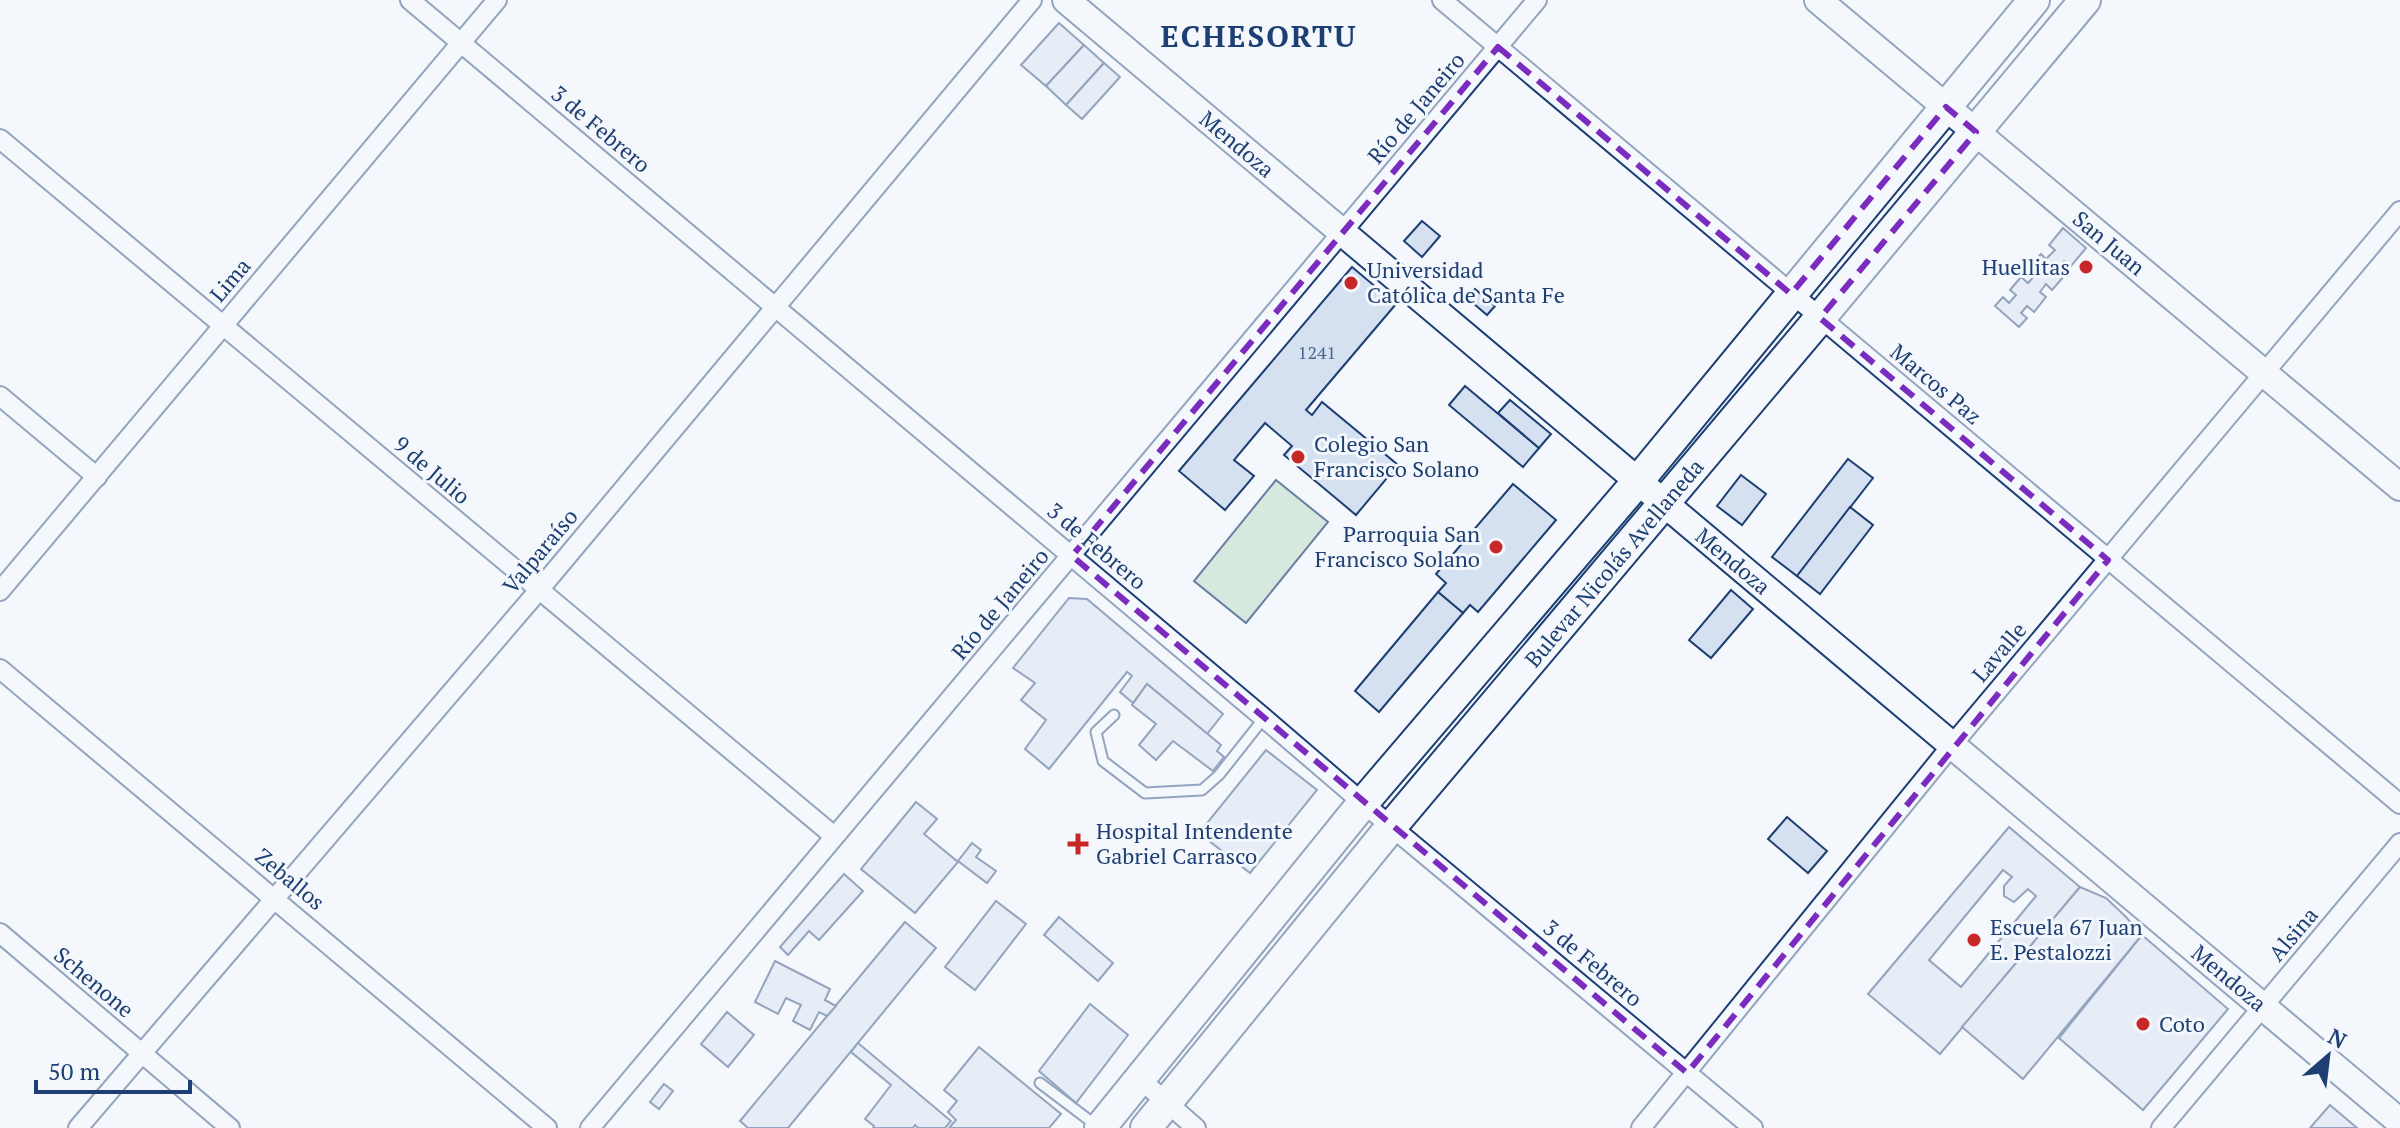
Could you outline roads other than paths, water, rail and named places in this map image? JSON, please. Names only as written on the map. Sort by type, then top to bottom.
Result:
[{"type":"main road","name":"Mendoza","points":[[1066,0],[2400,1122]]},
{"type":"main road","name":"San Juan","points":[[1818,0],[2400,487]]},
{"type":"main road","name":"Bulevar Nicolás Avellaneda","points":[[1100,1128],[1363,803],[1638,481],[2034,0]]},
{"type":"main road","name":"Bulevar Nicolás Avellaneda","points":[[1146,1128],[1391,827],[2085,0]]},
{"type":"street","name":"3 de Febrero","points":[[410,0],[1753,1128]]},
{"type":"street","name":"Lima","points":[[0,591],[497,0]]},
{"type":"street","name":"Valparaíso","points":[[78,1128],[539,590],[1032,0]]},
{"type":"street","name":"Marcos Paz","points":[[1442,0],[2400,804]]},
{"type":"street","name":"Río de Janeiro","points":[[590,1128],[1537,0]]},
{"type":"street","name":"9 de Julio","points":[[0,139],[834,836]]},
{"type":"street","name":"Lavalle","points":[[1641,1128],[1952,745],[2400,211]]},
{"type":"street","points":[[0,396],[97,477]]},
{"type":"street","name":"Zeballos","points":[[0,669],[547,1128]]},
{"type":"street","name":"Alsina","points":[[2161,1128],[2400,843]]},
{"type":"street","name":"Schenone","points":[[0,933],[230,1128]]},
{"type":"street","points":[[1141,1080],[1196,1128]]},
{"type":"lane","points":[[1114,715],[1096,732],[1103,761],[1145,793],[1202,790],[1219,775],[1264,718]]},
{"type":"lane","points":[[1040,1083],[1100,1128]]},
{"type":"place","name":"Huellitas","points":[[2086,267]]},
{"type":"place","name":"Universidad Católica de Santa Fe","points":[[1351,283]]},
{"type":"place","name":"Colegio San Francisco Solano","points":[[1298,457]]},
{"type":"place","name":"Parroquia San Francisco Solano","points":[[1496,547]]},
{"type":"place","name":"Hospital Intendente Gabriel Carrasco","points":[[1078,844]]},
{"type":"place","name":"Escuela 67 Juan E. Pestalozzi","points":[[1974,940]]},
{"type":"place","name":"Coto","points":[[2143,1024]]},
{"type":"district","name":"ECHESORTU","points":[[1259,37]]}]
